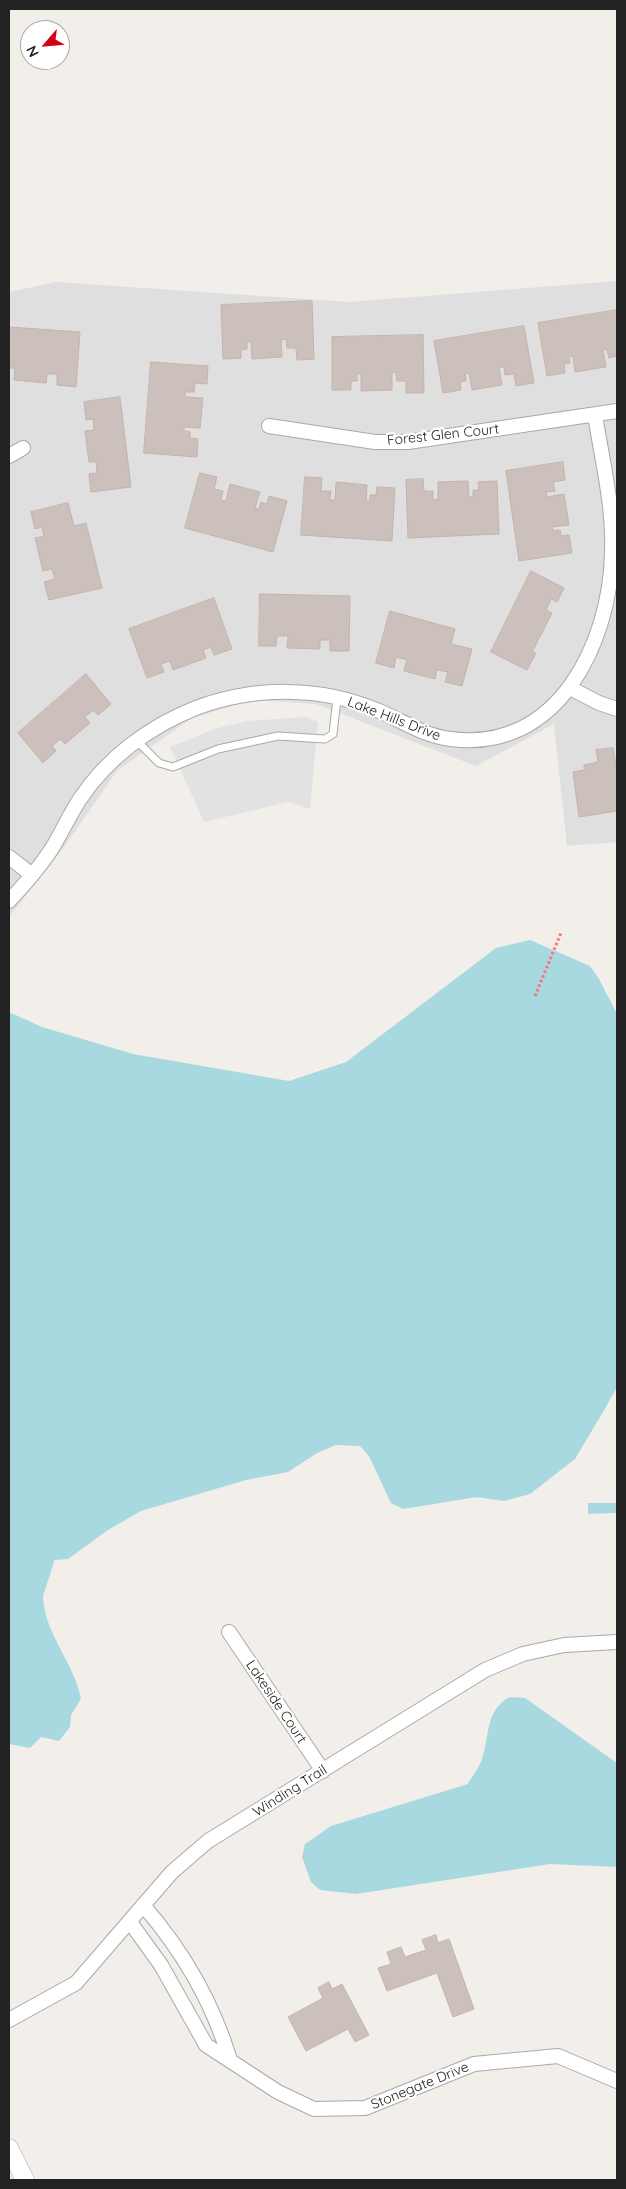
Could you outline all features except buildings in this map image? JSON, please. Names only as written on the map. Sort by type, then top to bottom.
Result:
[{"type":"street","name":"Forest Glen Court","points":[[269,426],[390,443],[445,438],[617,411]]},
{"type":"street","name":"Lake Hills Drive","points":[[9,901],[54,846],[89,787],[112,762],[137,741],[163,724],[196,708],[248,694],[308,692],[371,708],[434,736],[469,739],[502,734],[520,728],[547,712],[578,677],[593,646],[602,620],[610,586],[612,535],[596,415]]},
{"type":"street","points":[[9,456],[23,448]]},
{"type":"street","points":[[570,688],[599,703],[617,709]]},
{"type":"street","points":[[9,857],[32,875]]},
{"type":"street","name":"Lakeside Court","points":[[229,1632],[323,1771]]},
{"type":"street","name":"Winding Trail","points":[[9,2020],[76,1983],[172,1872],[208,1842],[485,1670],[523,1654],[564,1645],[617,1642]]},
{"type":"street","points":[[143,1905],[165,1930],[187,1966],[220,2027],[230,2060]]},
{"type":"street","name":"Stonegate Drive","points":[[130,1922],[161,1965],[206,2045],[278,2092],[314,2110],[365,2108],[474,2064],[558,2056],[617,2081]]},
{"type":"street","points":[[9,2148],[25,2180]]},
{"type":"lane","points":[[137,741],[159,763],[173,767],[218,749],[278,736],[325,739],[333,734],[337,698]]},
{"type":"path","points":[[535,996],[561,933]]},
{"type":"shaded area","points":[[617,281],[617,842],[567,846],[554,724],[476,766],[316,704],[253,700],[192,718],[117,771],[62,850],[9,917],[9,292],[56,282],[349,302]]},
{"type":"shaded area","points":[[307,717],[318,722],[310,809],[288,802],[204,822],[170,747],[214,729],[248,721]]},
{"type":"water","points":[[530,940],[590,966],[617,1014],[617,1387],[575,1459],[530,1494],[504,1501],[477,1497],[403,1509],[391,1503],[369,1456],[360,1446],[336,1445],[317,1453],[288,1472],[246,1480],[141,1511],[108,1530],[68,1559],[54,1560],[43,1598],[45,1612],[54,1637],[73,1673],[81,1699],[71,1715],[70,1727],[59,1741],[41,1737],[30,1748],[9,1744],[9,1012],[42,1027],[133,1054],[289,1081],[346,1062],[496,948]]},
{"type":"water","points":[[588,1503],[617,1503],[617,1513],[588,1514]]},
{"type":"water","points":[[510,1697],[525,1698],[617,1763],[617,1867],[550,1864],[356,1894],[320,1890],[311,1882],[302,1857],[305,1844],[331,1826],[468,1784],[482,1759],[492,1716],[502,1702]]}]
